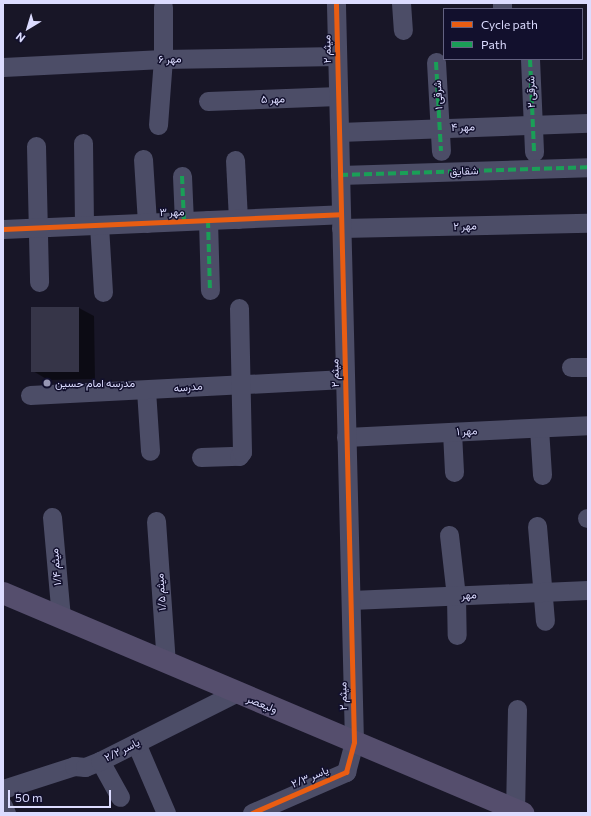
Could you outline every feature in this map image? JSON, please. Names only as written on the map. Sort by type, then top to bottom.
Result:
[{"type":"main road","name":"ولیعصر","points":[[3,593],[235,693],[518,812]]},
{"type":"street","name":"میثم ۲","points":[[336,3],[354,742]]},
{"type":"street","points":[[402,3],[403,30]]},
{"type":"street","points":[[158,124],[163,59],[163,7]]},
{"type":"street","name":"مهر ۶","points":[[3,68],[163,59],[337,56]]},
{"type":"street","name":"۲ شرقی","points":[[530,60],[531,125],[534,152]]},
{"type":"street","name":"۱ شرقی","points":[[436,62],[441,151]]},
{"type":"street","name":"مهر ۵","points":[[208,101],[338,96]]},
{"type":"street","name":"مهر ۴","points":[[339,132],[588,123]]},
{"type":"street","points":[[83,143],[92,225],[103,292]]},
{"type":"street","points":[[36,146],[36,228],[39,282]]},
{"type":"street","points":[[143,159],[147,222]]},
{"type":"street","points":[[235,160],[238,219]]},
{"type":"street","name":"شقایق","points":[[340,175],[588,166]]},
{"type":"street","points":[[182,176],[184,221]]},
{"type":"street","name":"مهر ۳","points":[[3,229],[238,219],[341,221]]},
{"type":"street","points":[[208,220],[210,290]]},
{"type":"street","name":"مهر ۲","points":[[341,221],[588,223]]},
{"type":"street","points":[[201,458],[238,456],[242,452],[239,383],[239,308]]},
{"type":"street","name":"مدرسه","points":[[30,395],[146,390],[239,383],[345,379]]},
{"type":"street","points":[[146,390],[150,451]]},
{"type":"street","name":"مهر ۱","points":[[346,437],[588,425]]},
{"type":"street","points":[[539,428],[542,474]]},
{"type":"street","points":[[452,432],[454,472]]},
{"type":"street","name":"میثم ۱/۴","points":[[52,517],[61,617]]},
{"type":"street","name":"میثم ۱/۵","points":[[156,521],[166,663]]},
{"type":"street","points":[[538,526],[545,621]]},
{"type":"street","points":[[450,535],[456,596],[457,635]]},
{"type":"street","name":"مهر","points":[[350,600],[588,590]]},
{"type":"street","name":"یاسر ۲/۲","points":[[3,789],[74,766],[85,767],[100,761],[235,693]]},
{"type":"street","points":[[517,709],[518,812]]},
{"type":"street","name":"یاسر ۲/۳","points":[[252,813],[346,772],[354,742]]},
{"type":"street","points":[[136,743],[166,813]]},
{"type":"street","points":[[100,761],[120,798]]},
{"type":"street","points":[[3,806],[6,813]]},
{"type":"building","points":[[31,307],[79,307],[79,372],[31,372]]},
{"type":"marked path","points":[[530,60],[534,152]]},
{"type":"marked path","points":[[436,62],[441,151]]},
{"type":"marked path","points":[[340,175],[588,167]]},
{"type":"marked path","points":[[182,176],[184,221]]},
{"type":"marked path","points":[[208,220],[210,290]]},
{"type":"cycle path","points":[[252,813],[346,772],[354,742],[336,3]]},
{"type":"cycle path","points":[[3,229],[341,214]]},
{"type":"place","name":"مدرسه امام حسین","points":[[47,383]]}]
